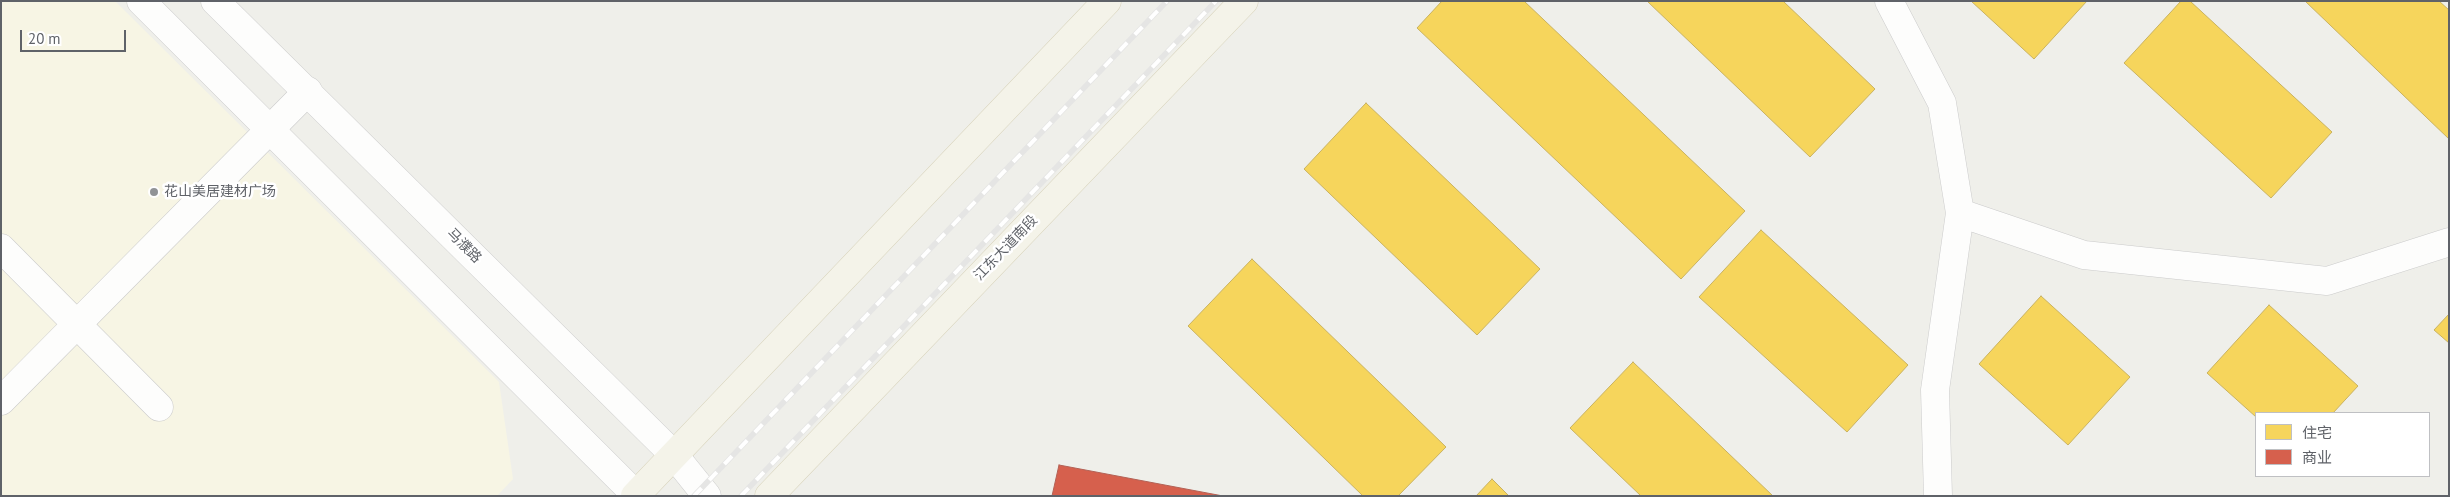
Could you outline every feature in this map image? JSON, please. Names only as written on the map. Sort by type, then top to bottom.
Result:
[{"type":"main road","points":[[636,495],[1107,1]]},
{"type":"main road","name":"江东大道南段","points":[[769,496],[1244,1]]},
{"type":"street","points":[[140,1],[636,495]]},
{"type":"street","name":"马濮路","points":[[215,1],[674,455],[707,496]]},
{"type":"street","points":[[1889,1],[1942,103],[1960,213],[1935,390],[1938,496]]},
{"type":"street","points":[[1,400],[308,91]]},
{"type":"street","points":[[1960,213],[2084,255],[2327,282],[2449,242]]},
{"type":"street","points":[[1,248],[159,407]]},
{"type":"shaded area","name":"花山美居建材广场","points":[[1,1],[115,1],[499,382],[513,479],[497,496],[1,496]]},
{"type":"building: 住宅","points":[[1442,1],[1524,1],[1745,211],[1681,279],[1417,28]]},
{"type":"building: 住宅","points":[[1647,1],[1783,1],[1875,89],[1810,157]]},
{"type":"building: 住宅","points":[[1971,1],[2087,1],[2034,59]]},
{"type":"building: 住宅","points":[[2181,1],[2190,1],[2332,132],[2271,198],[2124,63]]},
{"type":"building: 住宅","points":[[2305,1],[2439,1],[2449,10],[2449,139]]},
{"type":"building: 住宅","points":[[1366,103],[1540,269],[1477,335],[1304,169]]},
{"type":"building: 住宅","points":[[1761,230],[1908,365],[1847,432],[1699,297]]},
{"type":"building: 住宅","points":[[1252,259],[1446,447],[1398,496],[1363,496],[1188,326]]},
{"type":"building: 住宅","points":[[2041,296],[2130,377],[2068,445],[1979,364]]},
{"type":"building: 住宅","points":[[2269,305],[2358,386],[2334,412],[2255,412],[2255,416],[2207,373]]},
{"type":"building: 住宅","points":[[2449,314],[2449,343],[2434,330]]},
{"type":"building: 住宅","points":[[1633,362],[1773,496],[1641,496],[1570,428]]},
{"type":"building: 住宅","points":[[1492,479],[1509,496],[1476,496]]},
{"type":"building: 商业","points":[[1059,465],[1223,496],[1052,496]]},
{"type":"railway","points":[[694,496],[1167,1]]},
{"type":"railway","points":[[741,496],[1216,1]]},
{"type":"place","name":"花山美居建材广场","points":[[154,192]]}]
